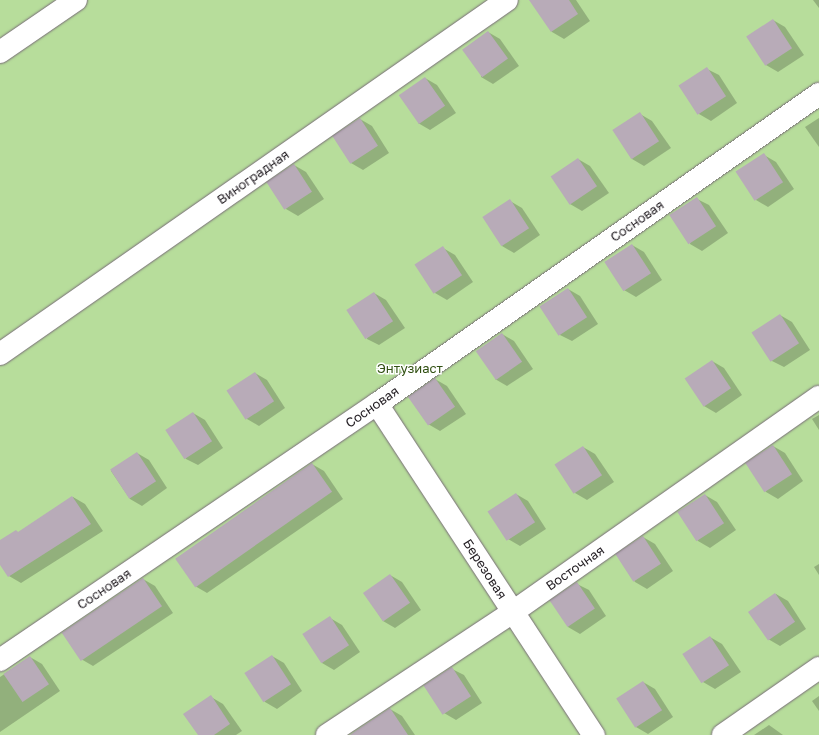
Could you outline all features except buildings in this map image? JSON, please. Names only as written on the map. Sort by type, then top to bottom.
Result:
[{"type":"street","points":[[0,52],[76,0]]},
{"type":"street","name":"Виноградная","points":[[0,354],[507,0]]},
{"type":"street","name":"Сосновая","points":[[0,660],[377,404],[819,94]]},
{"type":"street","name":"Восточная","points":[[328,735],[513,612],[819,397]]},
{"type":"street","name":"Березовая","points":[[377,404],[594,735]]},
{"type":"street","points":[[723,735],[819,668]]},
{"type":"green space","name":"Энтузиаст","points":[[0,0],[819,0],[819,735],[0,735]]}]
